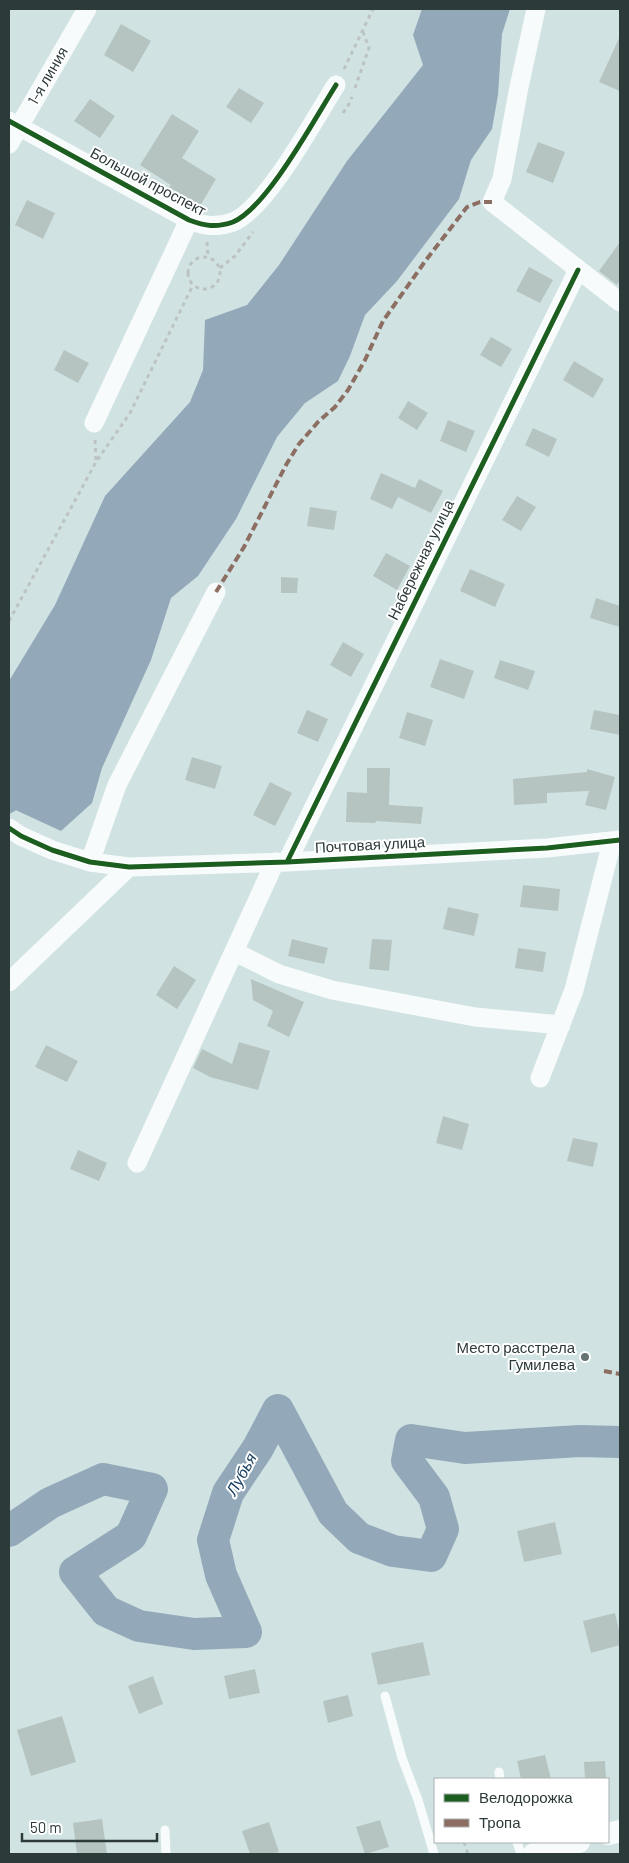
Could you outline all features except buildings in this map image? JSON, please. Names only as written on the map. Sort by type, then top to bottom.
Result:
[{"type":"street","name":"1-я линия","points":[[9,144],[14,124],[87,9]]},
{"type":"street","points":[[536,9],[502,179],[492,202],[620,302]]},
{"type":"street","name":"Большой проспект","points":[[14,124],[189,220],[205,226],[218,225],[234,222],[250,210],[275,182],[336,85]]},
{"type":"street","points":[[94,422],[189,220]]},
{"type":"street","name":"Набережная улица","points":[[137,1163],[235,952],[578,270]]},
{"type":"street","points":[[90,862],[116,785],[216,592]]},
{"type":"street","name":"Почтовая улица","points":[[9,828],[21,836],[52,850],[90,862],[129,867],[281,862],[547,848],[616,841]]},
{"type":"street","points":[[540,1078],[574,990],[616,841]]},
{"type":"street","points":[[9,982],[129,867]]},
{"type":"street","points":[[235,952],[279,974],[332,990],[475,1017],[561,1025]]},
{"type":"street","points":[[534,1854],[575,1843]]},
{"type":"lane","points":[[385,1696],[402,1758],[418,1800],[434,1854]]},
{"type":"lane","points":[[165,1830],[166,1854]]},
{"type":"path","points":[[336,85],[373,9]]},
{"type":"path","points":[[208,256],[216,260],[220,268],[220,276],[216,284],[209,289],[201,289],[193,285],[188,278],[188,269],[192,262],[199,257],[208,256]]},
{"type":"path","points":[[9,621],[96,462],[130,413],[193,285]]},
{"type":"water","points":[[422,9],[510,9],[502,34],[498,95],[492,129],[471,160],[459,199],[397,281],[365,315],[350,356],[338,381],[305,403],[277,437],[236,519],[198,576],[171,598],[151,660],[102,768],[92,803],[61,831],[9,807],[9,681],[55,605],[105,496],[190,402],[203,370],[205,320],[247,305],[279,265],[347,161],[423,65],[413,35]]},
{"type":"waterway","points":[[9,811],[13,809]]},
{"type":"waterway","name":"Лубья","points":[[9,1531],[50,1503],[103,1479],[152,1489],[131,1536],[75,1572],[106,1611],[139,1626],[194,1634],[246,1632],[221,1575],[213,1540],[228,1493],[258,1448],[278,1410],[333,1513],[359,1538],[393,1551],[431,1556],[443,1529],[434,1497],[407,1461],[411,1440],[465,1448],[580,1441],[620,1442]]},
{"type":"marked path","points":[[216,592],[244,547],[286,465],[299,444],[318,422],[335,407],[348,390],[365,360],[383,321],[426,260],[467,207],[480,202],[492,202]]},
{"type":"marked path","points":[[604,1371],[620,1374]]},
{"type":"cycle path","points":[[9,121],[189,220],[216,226],[233,222],[246,213],[260,199],[289,161],[336,85]]},
{"type":"cycle path","points":[[287,862],[578,270]]},
{"type":"cycle path","points":[[9,828],[21,836],[52,850],[90,862],[129,867],[287,862],[547,848],[620,840]]},
{"type":"place","name":"Место расстрела Гумилева","points":[[585,1357]]}]
